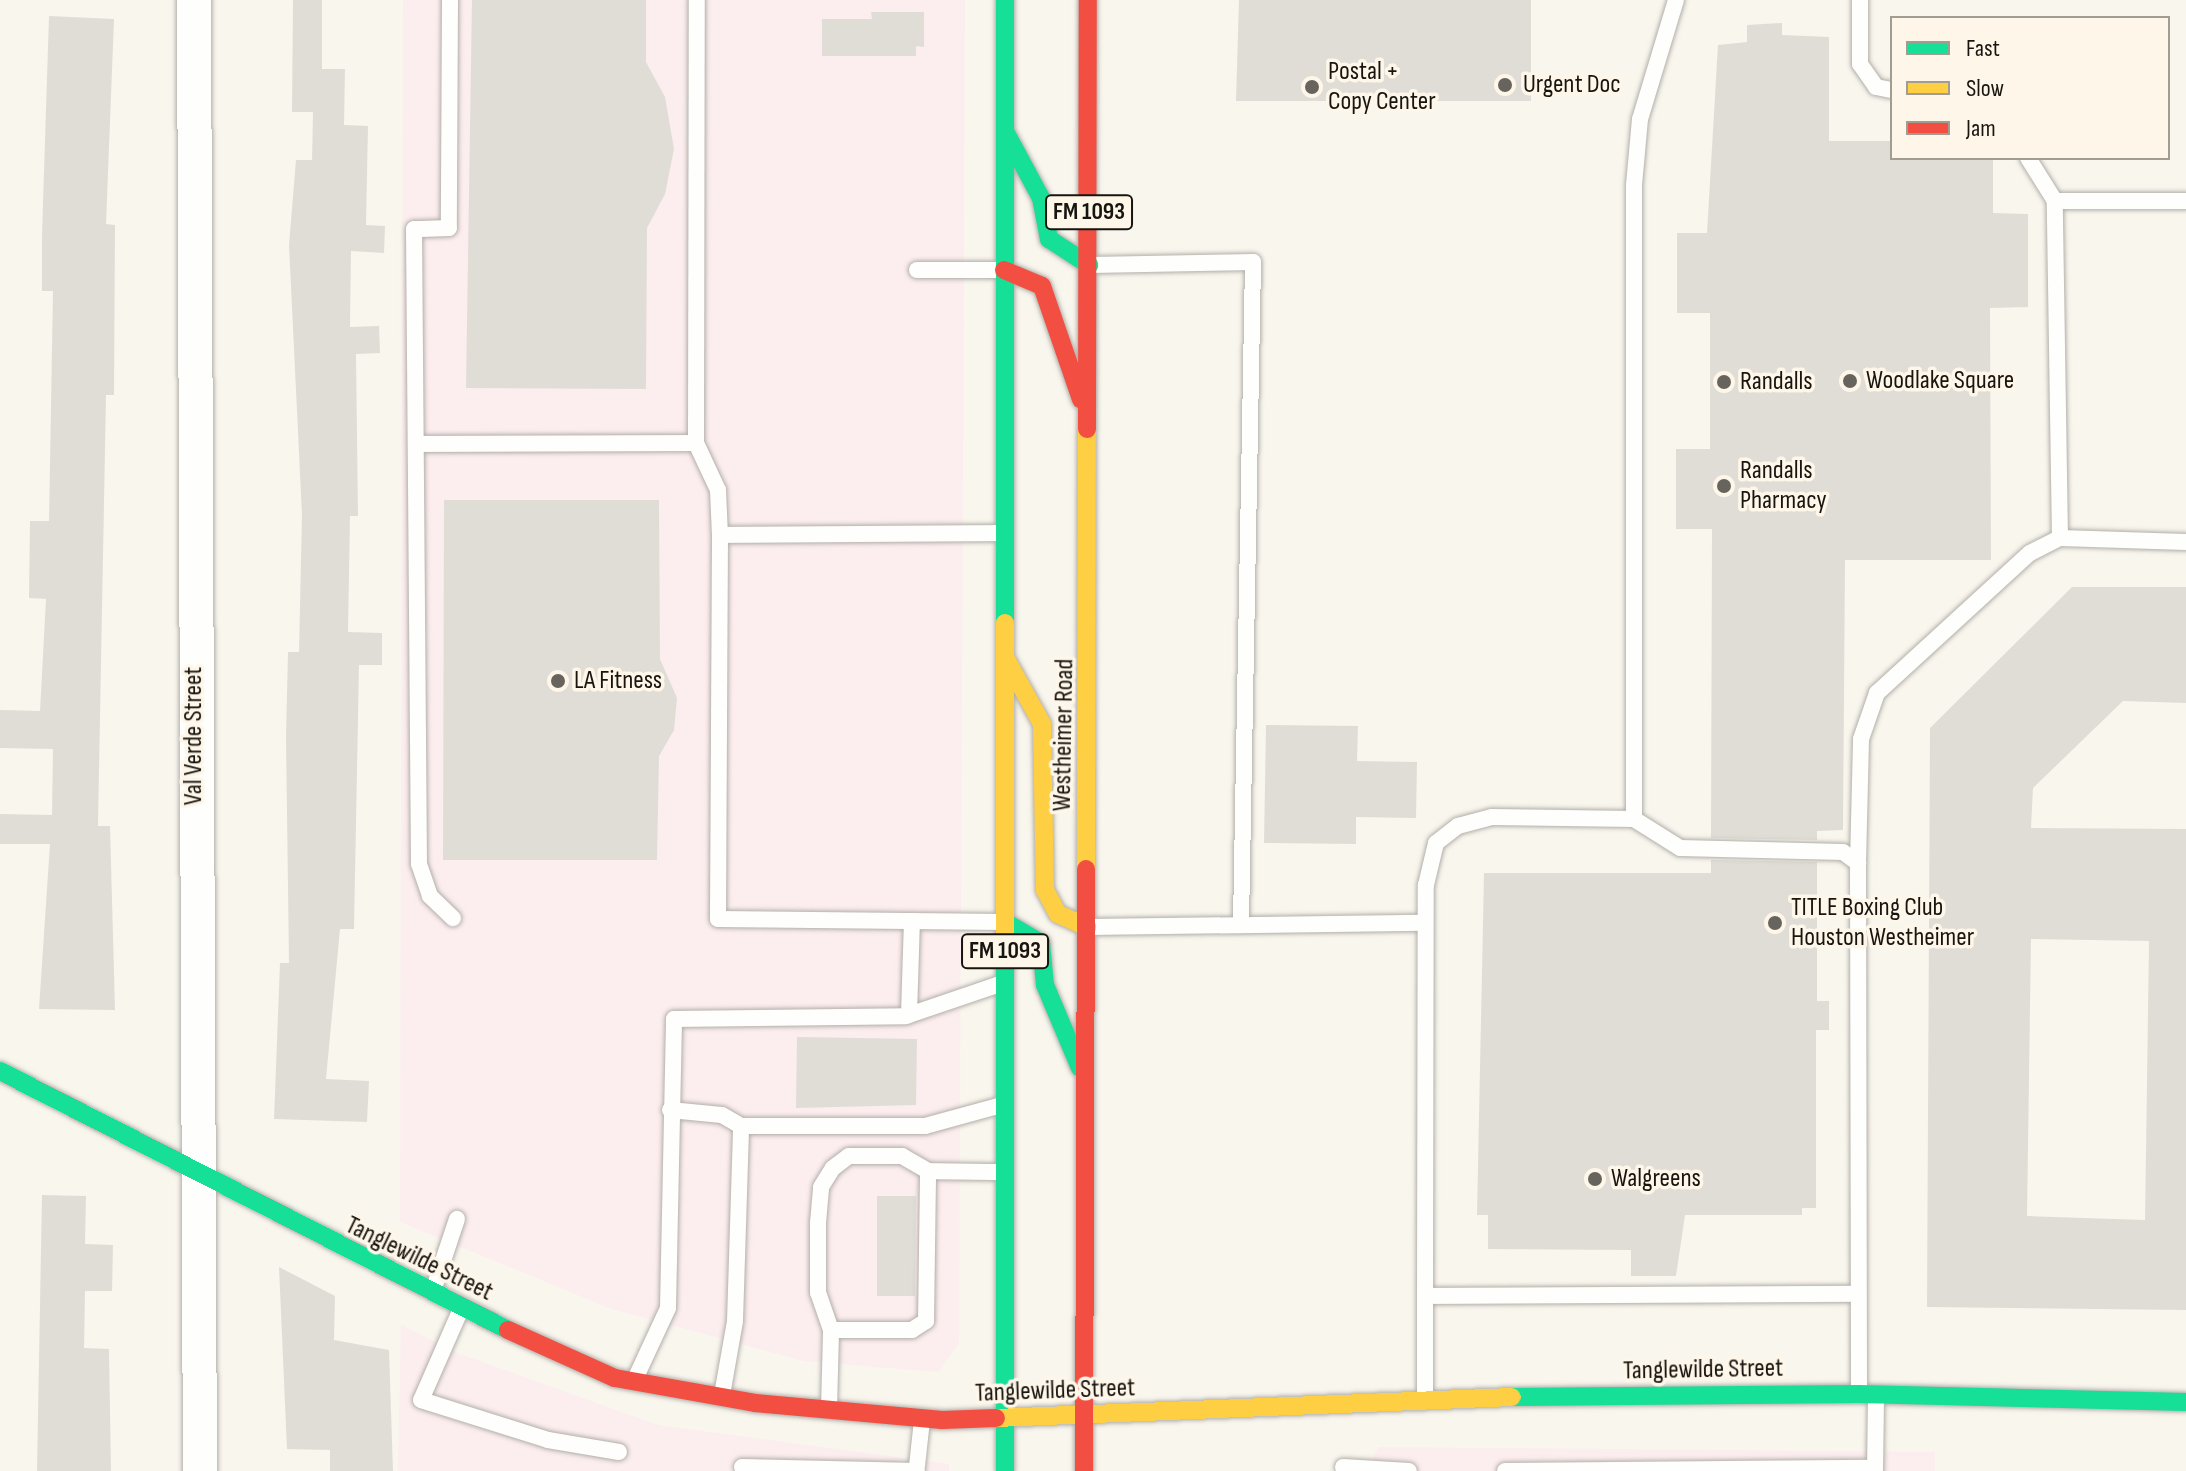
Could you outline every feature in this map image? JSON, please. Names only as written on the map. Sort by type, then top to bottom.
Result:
[{"type":"main road","name":"FM 1093","points":[[1005,0],[1005,1471]]},
{"type":"main road","name":"Westheimer Road","points":[[1084,1471],[1090,424],[1088,0]]},
{"type":"main road","points":[[1003,128],[1041,198],[1049,239],[1089,265]]},
{"type":"main road","points":[[1004,270],[1042,286],[1090,424]]},
{"type":"main road","points":[[1005,657],[1042,724],[1045,890],[1058,914],[1087,927]]},
{"type":"main road","points":[[1005,922],[1041,943],[1045,985],[1088,1085]]},
{"type":"main road","name":"Tanglewilde Street","points":[[0,1071],[432,1296],[634,1381],[722,1397],[829,1411],[922,1418],[1084,1416],[1425,1398],[1867,1394],[2186,1402]]},
{"type":"street","name":"Val Verde Street","points":[[194,0],[195,1173],[200,1471]]},
{"type":"lane","points":[[450,0],[449,228],[414,229],[419,864],[430,896],[453,918]]},
{"type":"lane","points":[[697,0],[696,443],[718,490],[718,919],[1005,922]]},
{"type":"lane","points":[[1634,819],[1634,185],[1640,119],[1676,0]]},
{"type":"lane","points":[[1860,0],[1860,64],[1876,87],[1890,90]]},
{"type":"lane","points":[[2029,160],[2055,201],[2060,538]]},
{"type":"lane","points":[[2055,201],[2186,201]]},
{"type":"lane","points":[[1089,265],[1253,262],[1241,921]]},
{"type":"lane","points":[[917,270],[1004,270]]},
{"type":"lane","points":[[416,444],[696,443]]},
{"type":"lane","points":[[720,535],[1005,533]]},
{"type":"lane","points":[[1505,1471],[1875,1470],[1857,1294],[1861,739],[1877,693],[2030,553],[2060,538],[2186,542]]},
{"type":"lane","points":[[1425,1398],[1425,923],[1436,843],[1458,826],[1492,817],[1634,819],[1680,848],[1843,852],[1858,863]]},
{"type":"lane","points":[[909,1015],[912,921]]},
{"type":"lane","points":[[1087,927],[1241,921],[1425,923]]},
{"type":"lane","points":[[634,1381],[668,1308],[674,1019],[909,1015],[1004,982]]},
{"type":"lane","points":[[670,1110],[722,1115],[741,1126],[925,1126],[1004,1104]]},
{"type":"lane","points":[[722,1397],[735,1321],[741,1126]]},
{"type":"lane","points":[[829,1411],[831,1330],[818,1293],[821,1187],[849,1156],[902,1156],[928,1171],[1004,1172]]},
{"type":"lane","points":[[831,1330],[912,1330],[926,1321],[928,1171]]},
{"type":"lane","points":[[432,1296],[457,1219]]},
{"type":"lane","points":[[1425,1296],[1857,1294]]},
{"type":"lane","points":[[461,1309],[421,1400],[548,1440],[619,1452]]},
{"type":"lane","points":[[742,1467],[917,1469],[922,1418]]},
{"type":"lane","points":[[1343,1467],[1409,1471]]},
{"type":"shaded area","points":[[403,0],[965,0],[959,1344],[938,1372],[804,1361],[609,1308],[400,1222]]},
{"type":"shaded area","points":[[401,1325],[460,1354],[658,1425],[949,1464],[949,1471],[398,1471]]},
{"type":"shaded area","points":[[1379,1447],[1935,1452],[1935,1471],[1365,1471]]},
{"type":"building","points":[[293,0],[322,0],[322,69],[345,69],[344,125],[368,126],[366,225],[385,226],[384,253],[351,251],[350,327],[379,326],[380,353],[356,354],[358,516],[350,516],[348,632],[382,633],[382,665],[359,665],[354,929],[340,929],[326,1079],[369,1081],[367,1122],[274,1119],[280,963],[289,963],[288,652],[299,652],[302,515],[289,245],[296,160],[312,160],[313,112],[292,112]]},
{"type":"building","points":[[472,0],[646,0],[646,62],[665,97],[674,149],[665,194],[647,228],[646,389],[466,388]]},
{"type":"building","points":[[1239,0],[1531,0],[1531,101],[1236,101]]},
{"type":"building","points":[[871,12],[924,12],[924,47],[916,46],[916,56],[822,56],[822,19],[872,19]]},
{"type":"building","points":[[49,16],[114,19],[106,224],[115,225],[114,395],[106,395],[98,826],[110,826],[115,1010],[39,1009],[50,844],[0,844],[0,814],[52,815],[53,749],[0,748],[0,710],[40,711],[46,599],[29,598],[30,521],[49,521],[53,291],[42,291],[42,234]]},
{"type":"building","name":"Woodlake Square","points":[[1782,23],[1782,35],[1829,37],[1829,141],[1890,141],[1890,160],[1993,160],[1993,213],[2028,214],[2028,307],[1990,308],[1991,560],[1845,560],[1843,830],[1817,831],[1817,840],[1711,838],[1712,529],[1676,529],[1676,449],[1710,449],[1710,313],[1677,313],[1677,233],[1707,233],[1718,45],[1747,42],[1747,25]]},
{"type":"building","name":"LA Fitness","points":[[444,500],[659,500],[660,659],[677,698],[674,730],[659,756],[657,860],[443,860]]},
{"type":"building","points":[[2072,587],[2186,587],[2186,703],[2123,701],[2033,788],[2031,828],[2186,829],[2186,1310],[1927,1307],[1930,728]],"holes":[[[2031,939],[2149,941],[2145,1220],[2027,1216]]]},
{"type":"building","points":[[1266,725],[1358,726],[1357,761],[1417,762],[1416,818],[1356,817],[1356,844],[1264,843]]},
{"type":"building","points":[[1711,860],[1817,862],[1817,1001],[1829,1001],[1829,1030],[1816,1030],[1816,1208],[1802,1208],[1802,1215],[1685,1215],[1676,1276],[1631,1276],[1631,1250],[1488,1249],[1488,1215],[1477,1215],[1484,873],[1711,873]]},
{"type":"building","points":[[797,1037],[917,1039],[916,1105],[796,1108]]},
{"type":"building","points":[[42,1195],[86,1196],[85,1244],[113,1245],[112,1291],[85,1291],[84,1348],[109,1349],[111,1471],[37,1471]]},
{"type":"building","points":[[877,1196],[916,1196],[915,1296],[877,1296]]},
{"type":"building","points":[[279,1267],[335,1296],[334,1340],[389,1350],[393,1471],[330,1471],[330,1450],[287,1449]]},
{"type":"traffic: fast","points":[[1005,0],[1005,623]]},
{"type":"traffic: fast","points":[[1006,133],[1041,198],[1049,239],[1089,265]]},
{"type":"traffic: fast","points":[[1005,922],[1041,943],[1045,985],[1080,1068]]},
{"type":"traffic: fast","points":[[1005,958],[1005,1471]]},
{"type":"traffic: fast","points":[[0,1071],[508,1330]]},
{"type":"traffic: fast","points":[[1512,1397],[1859,1394],[2186,1402]]},
{"type":"traffic: slow","points":[[1086,869],[1087,429]]},
{"type":"traffic: slow","points":[[1005,623],[1005,958]]},
{"type":"traffic: slow","points":[[1006,659],[1042,724],[1045,890],[1058,914],[1087,927]]},
{"type":"traffic: slow","points":[[996,1418],[1512,1397]]},
{"type":"traffic: jam","points":[[1087,429],[1088,0]]},
{"type":"traffic: jam","points":[[1004,270],[1042,286],[1081,399]]},
{"type":"traffic: jam","points":[[1084,1471],[1086,869]]},
{"type":"traffic: jam","points":[[508,1330],[615,1378],[755,1403],[942,1420],[996,1418]]},
{"type":"place","name":"Urgent Doc","points":[[1505,85]]},
{"type":"place","name":"Postal + Copy Center","points":[[1312,87]]},
{"type":"place","name":"Woodlake Square","points":[[1850,381]]},
{"type":"place","name":"Randalls","points":[[1724,382]]},
{"type":"place","name":"Randalls Pharmacy","points":[[1724,486]]},
{"type":"place","name":"LA Fitness","points":[[558,681]]},
{"type":"place","name":"TITLE Boxing Club Houston Westheimer","points":[[1775,923]]},
{"type":"place","name":"Walgreens","points":[[1595,1179]]}]
